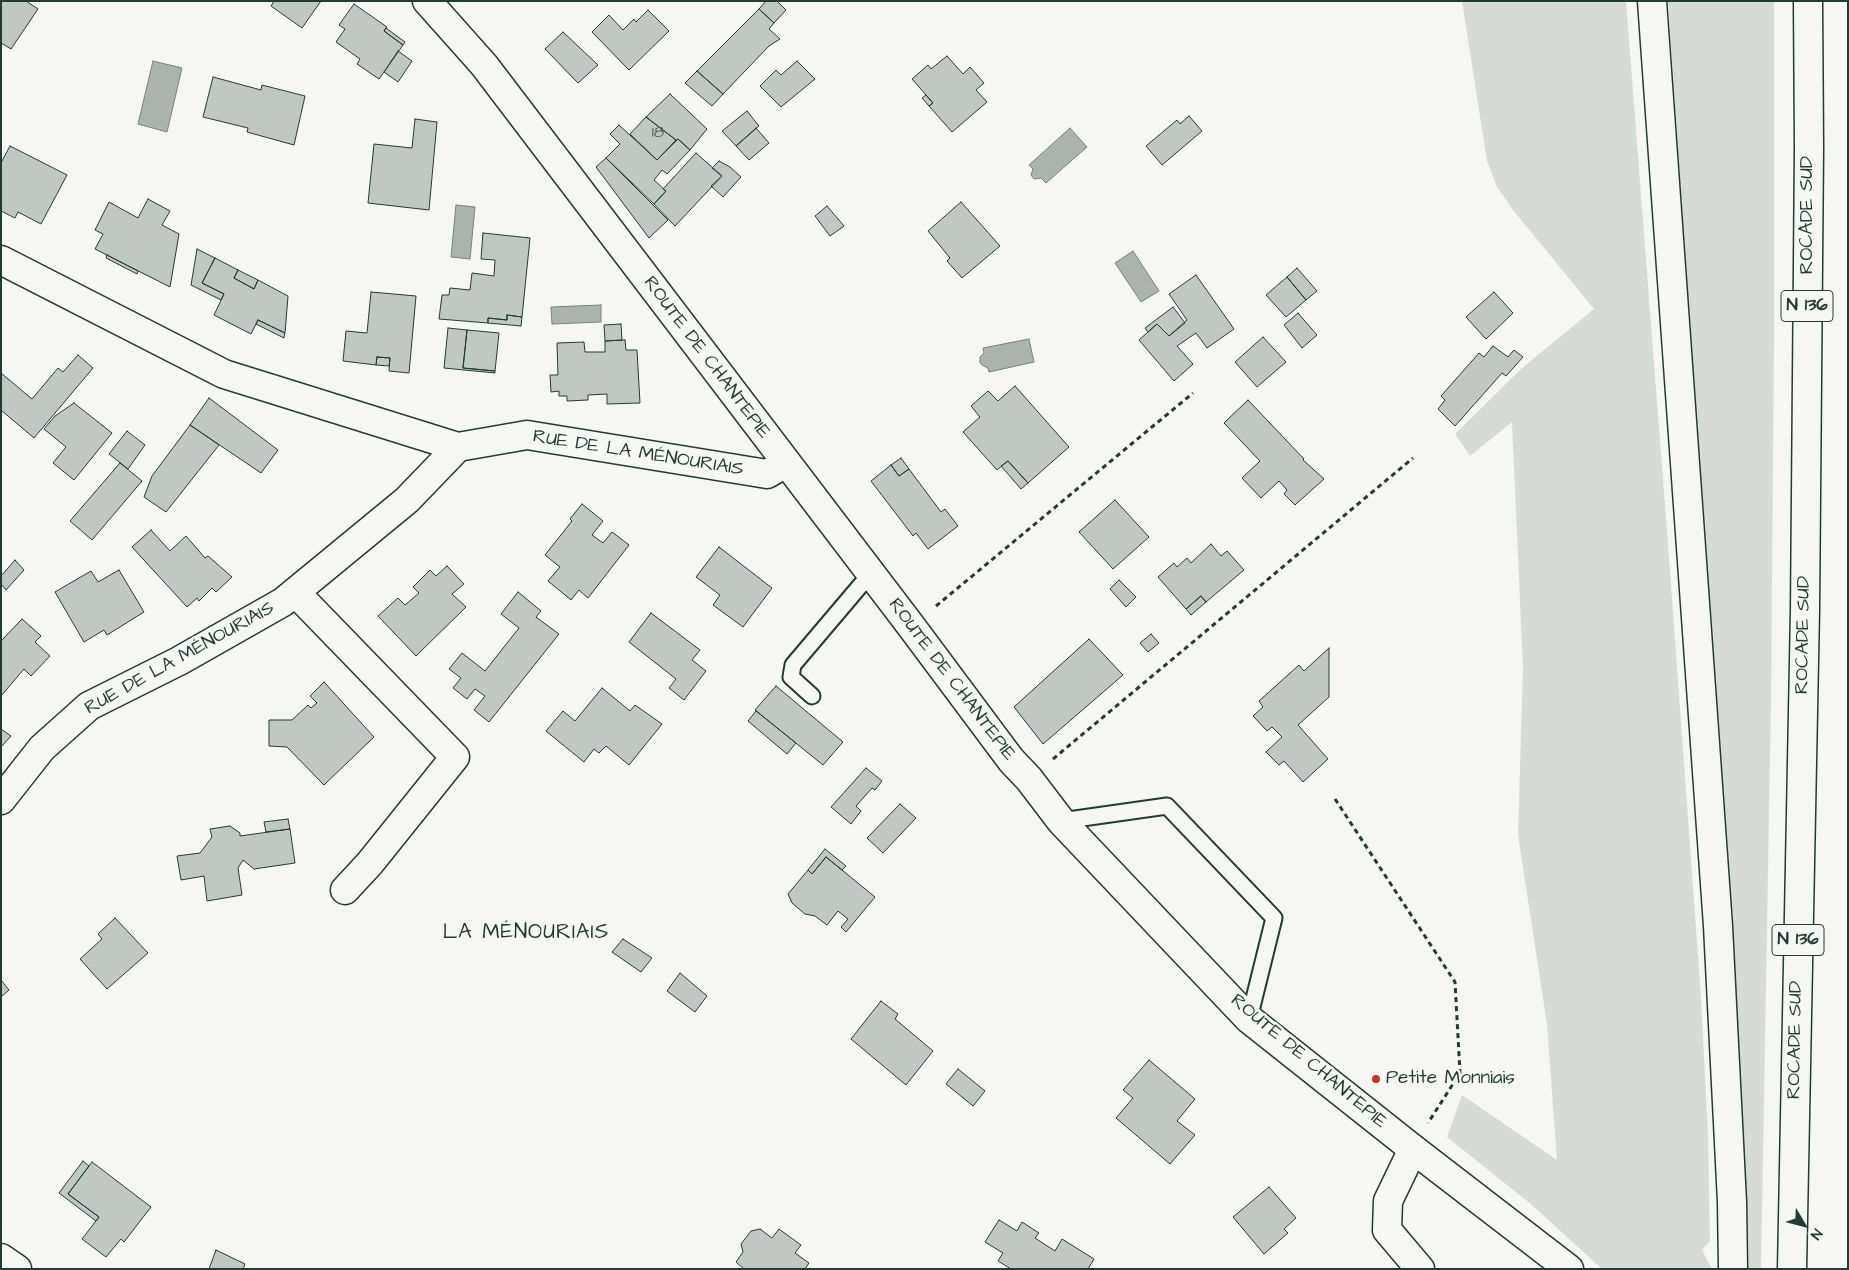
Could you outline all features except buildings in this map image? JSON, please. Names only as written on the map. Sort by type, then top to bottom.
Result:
[{"type":"main road","name":"ROUTE DE CHANTEPIE","points":[[427,1],[484,65],[1011,760],[1030,779],[1061,821],[1250,1019],[1413,1149],[1569,1269]]},
{"type":"main road","points":[[1652,1],[1718,926],[1732,1202],[1733,1269]]},
{"type":"main road","name":"ROCADE SUD","points":[[1792,1269],[1805,591],[1809,148],[1808,1]]},
{"type":"main road","name":"RUE DE LA MÉNOURIAIS","points":[[1,260],[224,374],[458,447],[527,435],[767,474],[786,463]]},
{"type":"main road","name":"RUE DE LA MÉNOURIAIS","points":[[1,800],[42,748],[88,706],[179,661],[283,602],[407,500],[458,447]]},
{"type":"main road","points":[[295,592],[455,757],[370,863],[345,890]]},
{"type":"main road","points":[[1413,1149],[1388,1201],[1387,1230],[1420,1269]]},
{"type":"main road","points":[[1,1258],[17,1269]]},
{"type":"lane","points":[[812,696],[791,677],[793,664],[870,573]]},
{"type":"lane","points":[[1061,821],[1167,806],[1274,918],[1250,1019]]},
{"type":"path","points":[[911,626],[1193,393]]},
{"type":"path","points":[[1030,779],[1414,458]]},
{"type":"path","points":[[1335,799],[1456,982],[1460,1073],[1413,1149]]},
{"type":"shaded area","points":[[1462,1],[1626,1],[1701,997],[1708,1136],[1710,1241],[1702,1250],[1712,1269],[1602,1269],[1532,1205],[1447,1137],[1462,1095],[1557,1160],[1547,1024],[1518,835],[1523,668],[1512,422],[1470,456],[1455,434],[1522,368],[1594,309],[1513,210],[1497,187],[1487,161]]},
{"type":"shaded area","points":[[1668,1],[1774,1],[1771,700],[1761,1269],[1747,1269]]},
{"type":"shaded area","points":[[153,61],[182,68],[167,132],[138,124]]},
{"type":"shaded area","points":[[1070,128],[1087,147],[1046,183],[1041,178],[1034,179],[1031,175],[1033,169],[1029,165]]},
{"type":"shaded area","points":[[456,205],[475,207],[470,259],[451,257]]},
{"type":"shaded area","points":[[1133,251],[1159,291],[1141,302],[1115,263]]},
{"type":"shaded area","points":[[601,305],[601,322],[552,324],[551,307]]},
{"type":"shaded area","points":[[1029,339],[1034,362],[989,372],[988,368],[980,363],[980,357],[984,353],[983,348]]},
{"type":"place","name":"Petite Monniais","points":[[1376,1079]]},
{"type":"district","name":"LA MÉNOURIAIS","points":[[526,934]]}]
